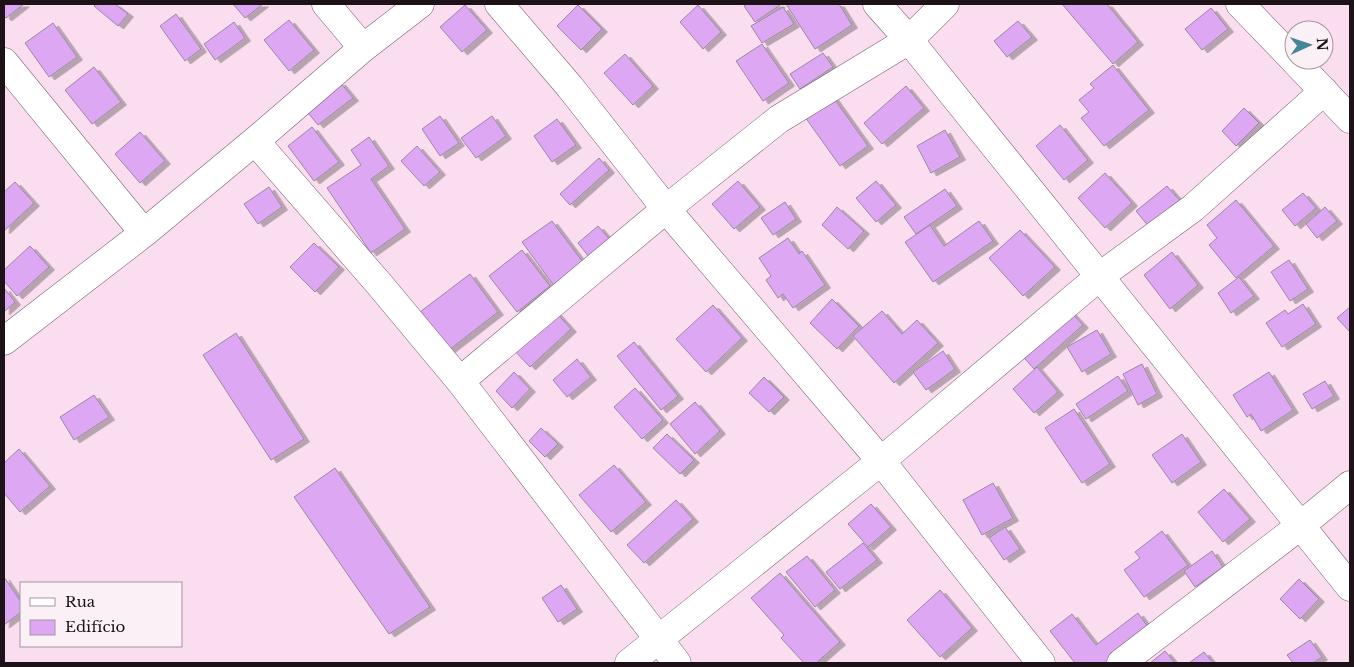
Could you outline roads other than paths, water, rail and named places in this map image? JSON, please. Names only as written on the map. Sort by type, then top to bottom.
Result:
[{"type":"street","points":[[326,4],[363,48]]},
{"type":"street","points":[[4,341],[144,233],[363,48],[420,4]]},
{"type":"street","points":[[499,4],[570,87],[666,209],[881,461],[1041,663]]},
{"type":"street","points":[[877,4],[909,40],[1350,587]]},
{"type":"street","points":[[460,381],[666,209],[779,119],[909,40],[945,4]]},
{"type":"street","points":[[1240,4],[1284,50]]},
{"type":"street","points":[[4,62],[144,233]]},
{"type":"street","points":[[1304,70],[1350,119]]},
{"type":"street","points":[[629,663],[881,461],[1100,276],[1193,208],[1324,91]]},
{"type":"street","points":[[255,141],[380,284],[460,381],[677,663]]},
{"type":"street","points":[[1122,663],[1300,526],[1350,485]]}]
